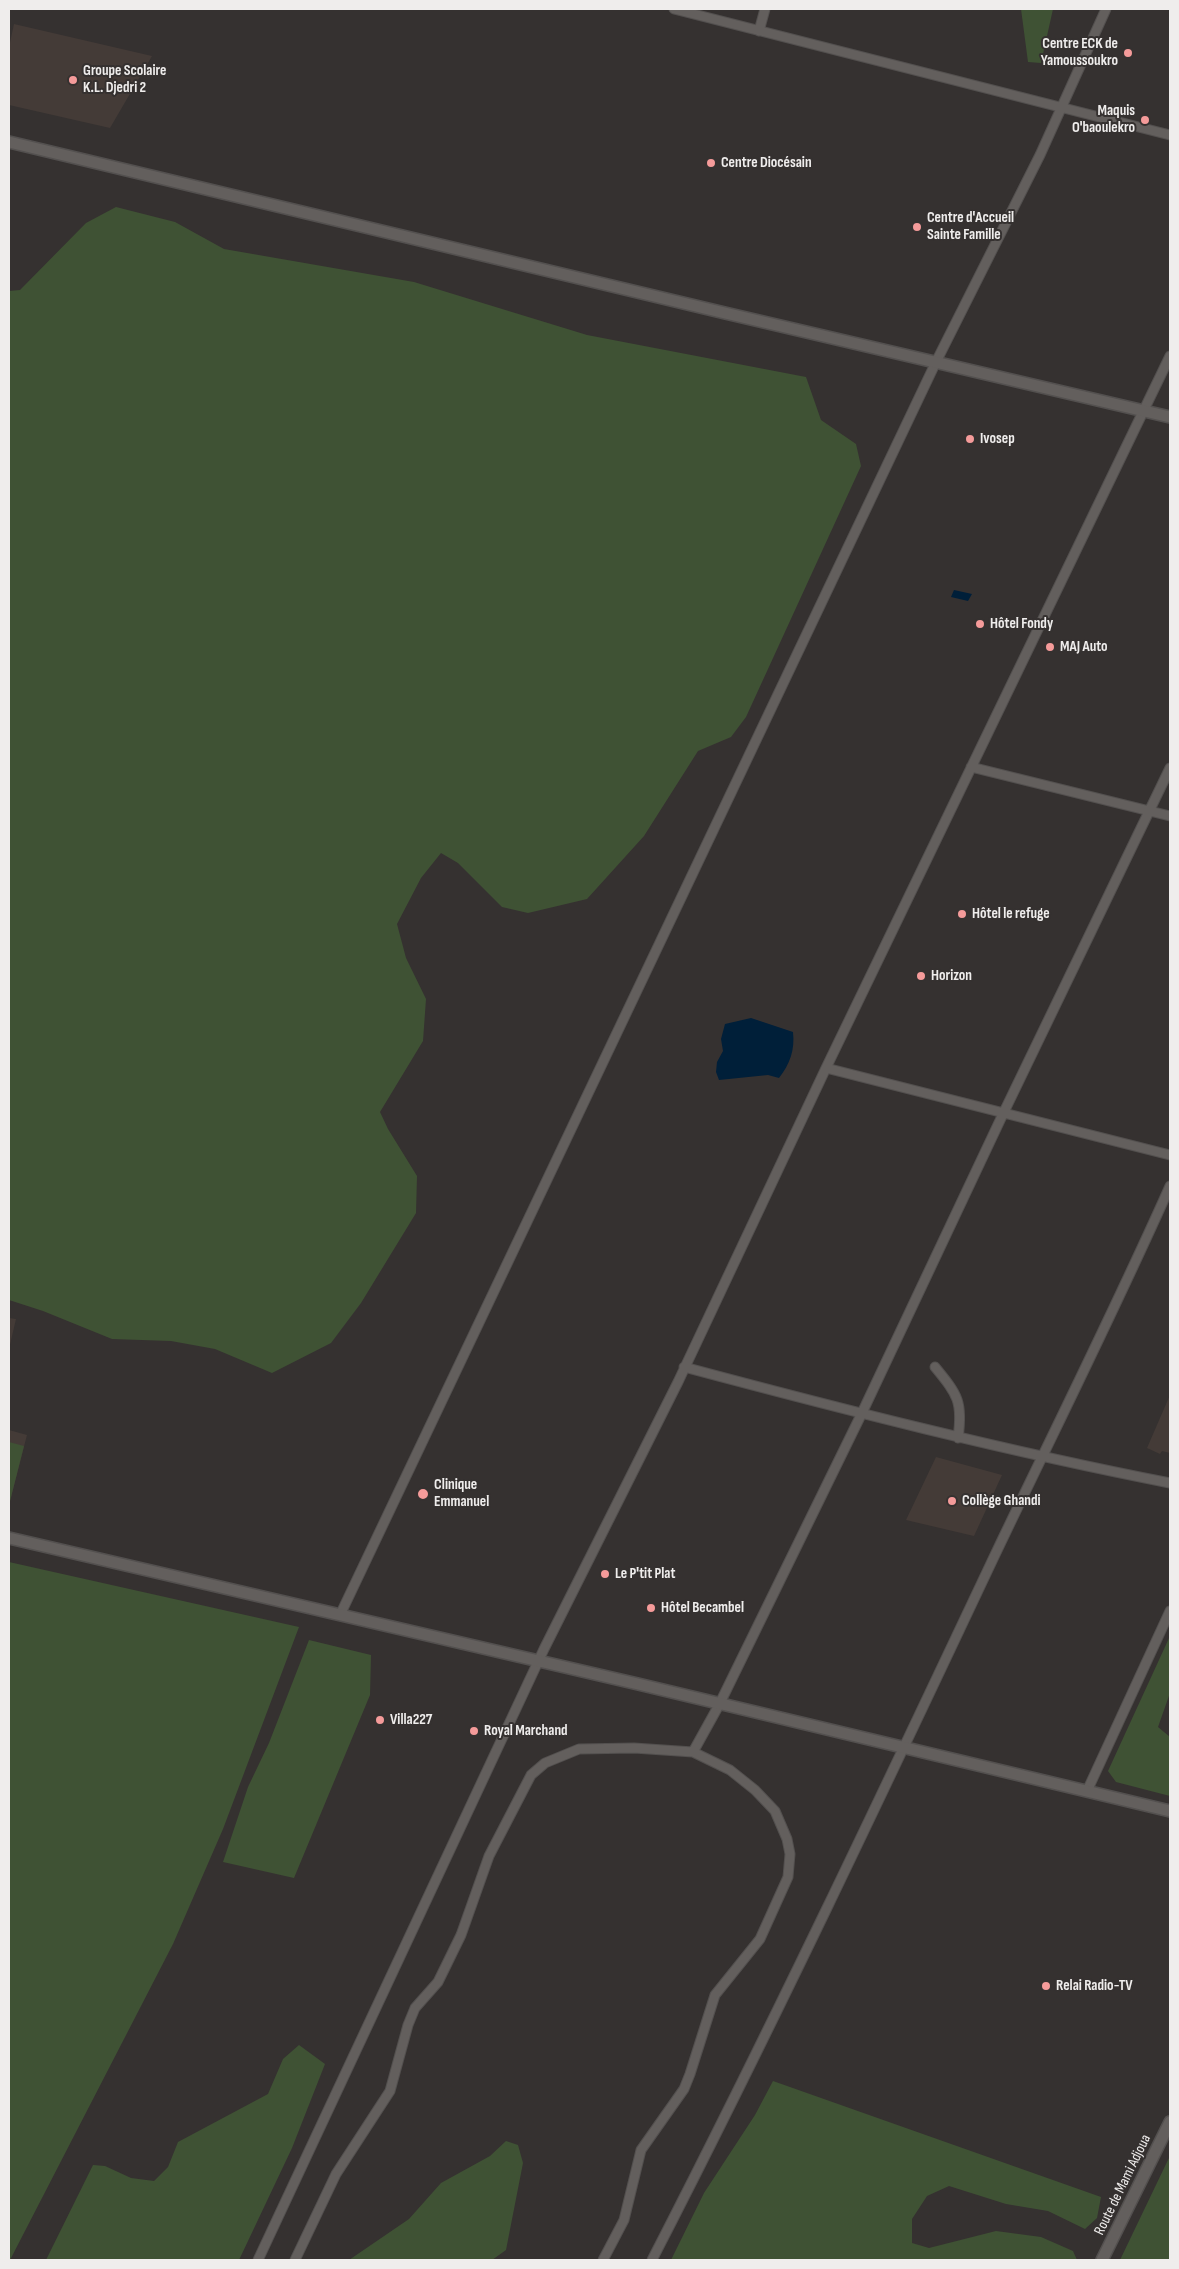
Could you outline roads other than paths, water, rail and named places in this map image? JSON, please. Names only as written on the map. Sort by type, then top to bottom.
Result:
[{"type":"street","points":[[674,9],[1170,135]]},
{"type":"street","points":[[759,31],[764,9]]},
{"type":"street","points":[[340,1615],[936,362],[1062,108],[1106,9]]},
{"type":"street","points":[[9,142],[715,311],[1170,417]]},
{"type":"street","points":[[258,2260],[539,1662],[684,1367],[826,1068],[1170,356]]},
{"type":"street","points":[[971,767],[1170,816]]},
{"type":"street","points":[[693,1752],[719,1705],[861,1415],[1003,1114],[1170,768]]},
{"type":"street","points":[[826,1068],[1170,1155]]},
{"type":"street","points":[[652,2260],[750,2069],[905,1749],[1042,1458],[1117,1305],[1170,1186]]},
{"type":"street","points":[[684,1367],[861,1415],[1042,1458],[1170,1483]]},
{"type":"street","points":[[935,1367],[953,1389],[961,1408],[958,1438]]},
{"type":"street","points":[[9,1538],[1170,1811]]},
{"type":"street","points":[[1087,1791],[1170,1611]]},
{"type":"street","points":[[295,2260],[336,2174],[390,2091],[408,2025],[415,2008],[438,1982],[458,1943],[489,1856],[531,1775],[545,1763],[580,1749],[634,1748],[693,1752],[730,1770],[755,1790],[775,1811],[787,1839],[790,1854],[788,1877],[760,1939],[715,1995],[684,2089],[641,2150],[624,2220],[603,2260]]},
{"type":"street","name":"Route de Mami Adjoua","points":[[1102,2260],[1170,2122]]},
{"type":"water","points":[[954,590],[972,594],[968,601],[951,597]]},
{"type":"water","points":[[751,1018],[793,1032],[791,1056],[786,1067],[779,1078],[768,1075],[719,1080],[716,1072],[717,1062],[723,1051],[721,1039],[725,1024]]},
{"type":"place","name":"Centre ECK de Yamoussoukro","points":[[1128,53]]},
{"type":"place","name":"Groupe Scolaire K.L. Djedri 2","points":[[73,80]]},
{"type":"place","name":"Maquis O'baoulekro","points":[[1145,120]]},
{"type":"place","name":"Centre Diocésain","points":[[711,163]]},
{"type":"place","name":"Centre d'Accueil Sainte Famille","points":[[917,227]]},
{"type":"place","name":"Ivosep","points":[[970,439]]},
{"type":"place","name":"Hôtel Fondy","points":[[980,624]]},
{"type":"place","name":"MAJ Auto","points":[[1050,647]]},
{"type":"place","name":"Hôtel le refuge","points":[[962,914]]},
{"type":"place","name":"Horizon","points":[[921,976]]},
{"type":"place","name":"Clinique Emmanuel","points":[[423,1494]]},
{"type":"place","name":"Collège Ghandi","points":[[952,1501]]},
{"type":"place","name":"Le P'tit Plat","points":[[605,1574]]},
{"type":"place","name":"Hôtel Becambel","points":[[651,1608]]},
{"type":"place","name":"Villa227","points":[[380,1720]]},
{"type":"place","name":"Royal Marchand","points":[[474,1731]]},
{"type":"place","name":"Relai Radio-TV","points":[[1046,1986]]}]
